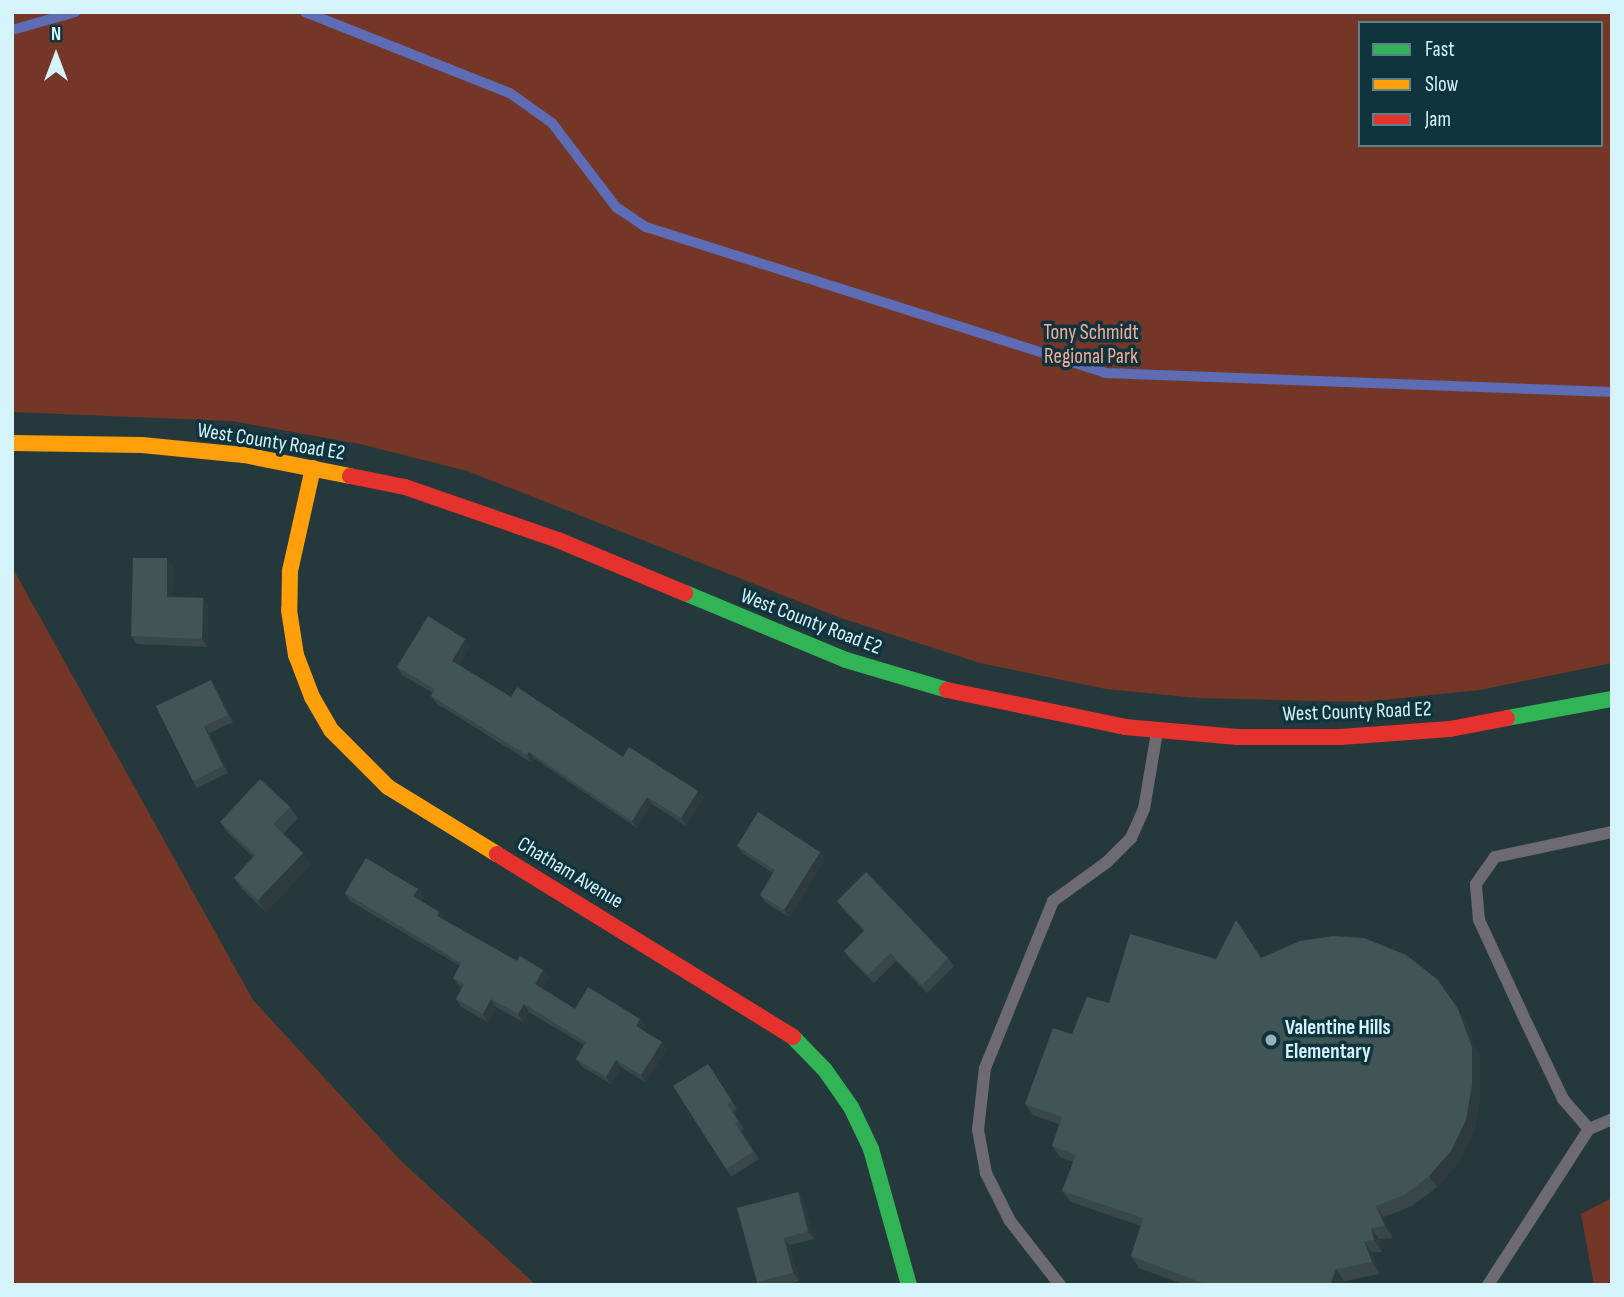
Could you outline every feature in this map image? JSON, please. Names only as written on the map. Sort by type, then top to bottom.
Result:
[{"type":"street","name":"West County Road E2","points":[[12,443],[142,444],[244,455],[405,487],[484,513],[755,625],[932,687],[1029,710],[1157,732],[1341,737],[1450,729],[1612,699]]},
{"type":"street","name":"Chatham Avenue","points":[[313,468],[290,571],[289,610],[296,655],[312,697],[332,732],[357,762],[388,787],[794,1038],[825,1070],[866,1138],[909,1285]]},
{"type":"lane","points":[[1060,1285],[1010,1221],[986,1173],[978,1130],[985,1068],[1053,901],[1107,862],[1131,838],[1144,809],[1157,732]]},
{"type":"lane","points":[[1588,1129],[1563,1099],[1479,920],[1476,884],[1482,869],[1495,857],[1612,832]]},
{"type":"lane","points":[[1488,1285],[1588,1129],[1612,1119]]},
{"type":"green space","name":"Tony Schmidt Regional Park","points":[[12,12],[1612,12],[1612,663],[1480,690],[1363,702],[1198,698],[1106,689],[980,663],[841,618],[467,471],[360,444],[232,421],[12,412]]},
{"type":"green space","points":[[12,567],[253,1000],[401,1161],[536,1285],[12,1285]]},
{"type":"green space","points":[[1612,1198],[1612,1285],[1594,1285],[1581,1214]]},
{"type":"building","points":[[133,558],[167,558],[167,597],[203,598],[202,639],[131,636]]},
{"type":"building","points":[[428,616],[465,639],[452,661],[511,697],[517,687],[623,757],[629,747],[698,791],[681,818],[647,797],[632,821],[529,752],[527,755],[431,696],[435,689],[397,667]]},
{"type":"building","points":[[211,680],[228,715],[204,726],[223,766],[193,781],[156,706]]},
{"type":"building","points":[[260,779],[290,807],[273,824],[303,853],[258,900],[234,878],[255,855],[220,822]]},
{"type":"building","points":[[758,812],[820,852],[784,910],[760,895],[775,870],[737,846]]},
{"type":"building","points":[[366,858],[418,889],[413,896],[439,912],[437,916],[517,961],[520,956],[543,970],[535,984],[575,1009],[588,987],[640,1019],[636,1026],[662,1042],[641,1075],[616,1060],[606,1077],[576,1059],[586,1042],[524,1004],[518,1014],[491,999],[483,1014],[456,999],[464,984],[453,978],[461,963],[345,893]]},
{"type":"building","points":[[866,872],[948,958],[922,985],[890,953],[868,975],[844,951],[865,930],[837,901]]},
{"type":"building","points":[[1236,920],[1261,958],[1300,941],[1333,936],[1364,938],[1406,955],[1438,980],[1458,1009],[1472,1047],[1472,1085],[1466,1120],[1451,1151],[1429,1176],[1404,1195],[1376,1206],[1385,1226],[1371,1228],[1374,1240],[1364,1241],[1372,1262],[1336,1269],[1330,1285],[1208,1285],[1131,1256],[1143,1218],[1062,1191],[1076,1155],[1052,1146],[1062,1117],[1025,1104],[1053,1028],[1072,1034],[1087,997],[1109,1003],[1130,934],[1216,959]]},
{"type":"building","points":[[708,1064],[732,1101],[727,1104],[753,1152],[726,1169],[673,1086]]},
{"type":"building","points":[[798,1192],[808,1231],[784,1238],[793,1273],[757,1282],[737,1208]]},
{"type":"waterway","points":[[12,30],[75,12]]},
{"type":"waterway","points":[[305,12],[510,93],[552,123],[616,207],[646,227],[1105,373],[1612,392]]},
{"type":"traffic: fast","points":[[685,593],[846,660],[947,690]]},
{"type":"traffic: fast","points":[[1507,718],[1612,699]]},
{"type":"traffic: fast","points":[[793,1037],[825,1070],[851,1107],[871,1149],[909,1285]]},
{"type":"traffic: slow","points":[[12,443],[142,445],[244,455],[350,476]]},
{"type":"traffic: slow","points":[[313,468],[290,571],[289,610],[296,655],[312,697],[332,731],[388,787],[497,854]]},
{"type":"traffic: jam","points":[[350,476],[405,487],[558,540],[685,593]]},
{"type":"traffic: jam","points":[[947,690],[1125,727],[1238,737],[1341,737],[1450,729],[1507,718]]},
{"type":"traffic: jam","points":[[497,854],[793,1037]]},
{"type":"place","name":"Valentine Hills Elementary","points":[[1271,1040]]}]
